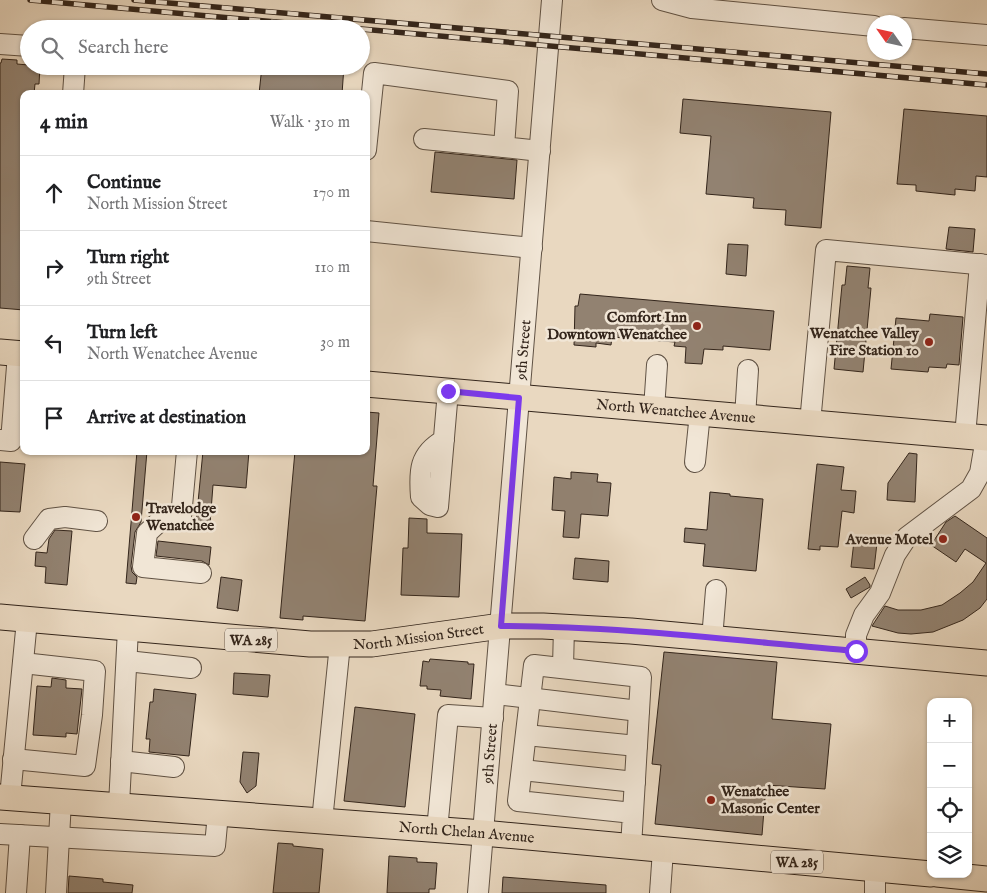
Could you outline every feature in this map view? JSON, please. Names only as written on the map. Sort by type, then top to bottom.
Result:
[{"type":"main road","name":"North Wenatchee Avenue","points":[[370,384],[979,437]]},
{"type":"main road","name":"North Mission Street","points":[[0,617],[245,639],[340,644],[372,644],[501,626],[564,628],[987,663]]},
{"type":"main road","name":"North Chelan Avenue","points":[[5,797],[483,833],[663,850],[875,881],[927,874]]},
{"type":"main road","points":[[972,878],[987,879]]},
{"type":"street","name":"9th Street","points":[[478,893],[552,0]]},
{"type":"street","points":[[662,0],[867,25]]},
{"type":"street","points":[[912,29],[987,35]]},
{"type":"street","points":[[0,44],[20,45]]},
{"type":"street","points":[[370,112],[374,73],[508,91],[504,147]]},
{"type":"street","points":[[73,90],[74,75]]},
{"type":"street","points":[[424,139],[540,151]]},
{"type":"street","points":[[370,231],[532,248]]},
{"type":"street","points":[[810,423],[826,250],[983,265],[979,437],[980,473],[972,489],[907,537],[895,555],[880,593],[864,615],[856,635],[856,651]]},
{"type":"street","points":[[0,440],[11,441],[14,353]]},
{"type":"street","points":[[654,409],[657,365]]},
{"type":"street","points":[[746,417],[748,370]]},
{"type":"street","points":[[438,507],[448,391]]},
{"type":"street","points":[[695,462],[700,413]]},
{"type":"street","points":[[188,455],[181,517],[162,519],[146,533],[143,567],[201,573]]},
{"type":"street","points":[[34,539],[49,519],[65,517],[97,521]]},
{"type":"street","points":[[712,639],[716,590]]},
{"type":"street","points":[[5,797],[13,758],[27,620]]},
{"type":"street","points":[[563,667],[564,628]]},
{"type":"street","points":[[119,806],[128,629]]},
{"type":"street","points":[[322,821],[340,644]]},
{"type":"street","points":[[127,661],[191,668]]},
{"type":"street","points":[[13,758],[85,766],[92,715],[95,671],[23,662]]},
{"type":"street","points":[[631,847],[635,782],[641,677],[534,665],[518,801],[633,813]]},
{"type":"street","points":[[495,694],[639,711]]},
{"type":"street","points":[[437,830],[448,715],[493,718]]},
{"type":"street","points":[[526,735],[637,746]]},
{"type":"street","points":[[121,761],[174,766]]},
{"type":"street","points":[[522,770],[635,782]]},
{"type":"street","points":[[56,893],[61,801]]},
{"type":"street","points":[[0,834],[215,846],[218,813]]},
{"type":"street","points":[[16,893],[20,835]]},
{"type":"street","points":[[660,893],[663,850]]},
{"type":"building","points":[[2,59],[17,60],[17,64],[20,64],[20,75],[40,75],[39,84],[35,84],[34,90],[20,90],[20,310],[0,308]]},
{"type":"building","points":[[261,75],[343,75],[342,90],[259,90]]},
{"type":"building","points":[[683,99],[831,112],[821,228],[785,225],[786,210],[753,208],[754,198],[706,194],[711,136],[680,133]]},
{"type":"building","points":[[904,109],[987,116],[987,177],[976,176],[975,191],[955,189],[955,195],[916,191],[916,185],[897,184]]},
{"type":"building","points":[[435,152],[517,160],[514,199],[431,192]]},
{"type":"building","points":[[949,227],[975,229],[973,252],[946,249]]},
{"type":"building","points":[[728,244],[748,245],[746,276],[726,274]]},
{"type":"building","points":[[847,266],[870,268],[868,288],[871,288],[863,372],[834,369],[842,285],[845,285]]},
{"type":"building","name":"Comfort Inn Downtown Wenatchee","points":[[580,294],[774,311],[770,350],[723,346],[723,350],[704,349],[702,364],[685,363],[686,347],[674,346],[675,342],[612,337],[611,345],[596,343],[596,347],[574,345],[575,306],[578,306]]},
{"type":"building","name":"Wenatchee Valley Fire Station 10","points":[[930,314],[963,317],[959,365],[947,364],[946,368],[929,367],[928,372],[891,369],[896,318],[929,321]]},
{"type":"building","points":[[370,412],[379,413],[373,486],[377,486],[365,621],[303,616],[303,620],[280,618],[295,455],[370,455]]},
{"type":"building","points":[[909,453],[917,454],[915,502],[887,500],[888,483]]},
{"type":"building","name":"Travelodge Wenatchee","points":[[137,455],[147,455],[141,522],[135,532],[131,566],[132,572],[137,577],[136,584],[126,583]]},
{"type":"building","points":[[203,455],[249,455],[246,488],[213,485],[210,524],[196,523]]},
{"type":"building","points":[[0,462],[25,464],[20,512],[0,511]]},
{"type":"building","points":[[817,464],[844,467],[841,490],[856,491],[854,513],[842,511],[838,547],[820,546],[820,550],[808,549]]},
{"type":"building","points":[[571,472],[598,474],[597,482],[611,483],[608,516],[581,514],[579,538],[563,537],[565,511],[552,510],[554,477],[571,479]]},
{"type":"building","points":[[710,492],[763,499],[756,571],[703,566],[705,544],[684,542],[685,528],[707,530]]},
{"type":"building","points":[[955,516],[987,538],[987,599],[980,608],[963,620],[933,632],[898,633],[872,626],[885,606],[898,610],[921,610],[942,605],[973,582],[986,563],[965,549],[956,562],[931,545],[946,522]]},
{"type":"building","points":[[409,518],[427,519],[427,533],[462,534],[459,597],[401,595],[403,548],[408,548]]},
{"type":"building","points":[[55,530],[72,531],[67,585],[45,583],[46,567],[35,566],[36,552],[47,553],[49,539]]},
{"type":"building","points":[[158,541],[211,547],[209,565],[202,561],[156,556]]},
{"type":"building","points":[[854,541],[877,543],[874,569],[851,567]]},
{"type":"building","points":[[575,558],[609,561],[608,582],[573,579]]},
{"type":"building","points":[[221,577],[242,580],[238,611],[217,608]]},
{"type":"building","points":[[865,577],[870,587],[851,598],[846,589]]},
{"type":"building","points":[[664,652],[777,662],[772,719],[831,724],[825,789],[766,785],[762,835],[655,824],[661,765],[652,764]]},
{"type":"building","points":[[430,659],[474,664],[471,699],[440,696],[441,690],[427,689],[427,686],[420,686],[423,661],[429,662]]},
{"type":"building","points":[[234,673],[270,675],[268,697],[233,694]]},
{"type":"building","points":[[52,678],[66,680],[66,688],[82,689],[77,734],[66,733],[66,737],[33,735],[37,686],[51,687]]},
{"type":"building","points":[[154,689],[196,694],[189,756],[149,752],[150,739],[146,739],[150,702],[153,702]]},
{"type":"building","points":[[355,707],[415,714],[405,807],[344,801]]},
{"type":"building","points":[[243,752],[259,753],[256,786],[247,793],[240,782]]},
{"type":"building","points":[[278,843],[323,849],[319,893],[273,893]]},
{"type":"building","points":[[389,856],[417,858],[417,862],[437,863],[435,889],[429,889],[429,893],[387,893]]},
{"type":"building","points":[[69,876],[103,879],[103,882],[133,885],[132,893],[68,893]]},
{"type":"building","points":[[503,877],[606,885],[606,893],[502,893]]},
{"type":"railway","points":[[30,0],[253,20]]},
{"type":"railway","points":[[134,0],[365,20]]},
{"type":"railway","points":[[370,20],[987,74]]},
{"type":"railway","points":[[370,30],[987,85]]},
{"type":"place","name":"Comfort Inn Downtown Wenatchee","points":[[697,326]]},
{"type":"place","name":"Wenatchee Valley Fire Station 10","points":[[929,342]]},
{"type":"place","name":"Travelodge Wenatchee","points":[[136,517]]},
{"type":"place","name":"Avenue Motel","points":[[943,539]]},
{"type":"place","name":"Wenatchee Masonic Center","points":[[711,800]]},
{"type":"route","points":[[448,391],[519,398],[501,626],[543,626],[631,631],[856,651]]}]
